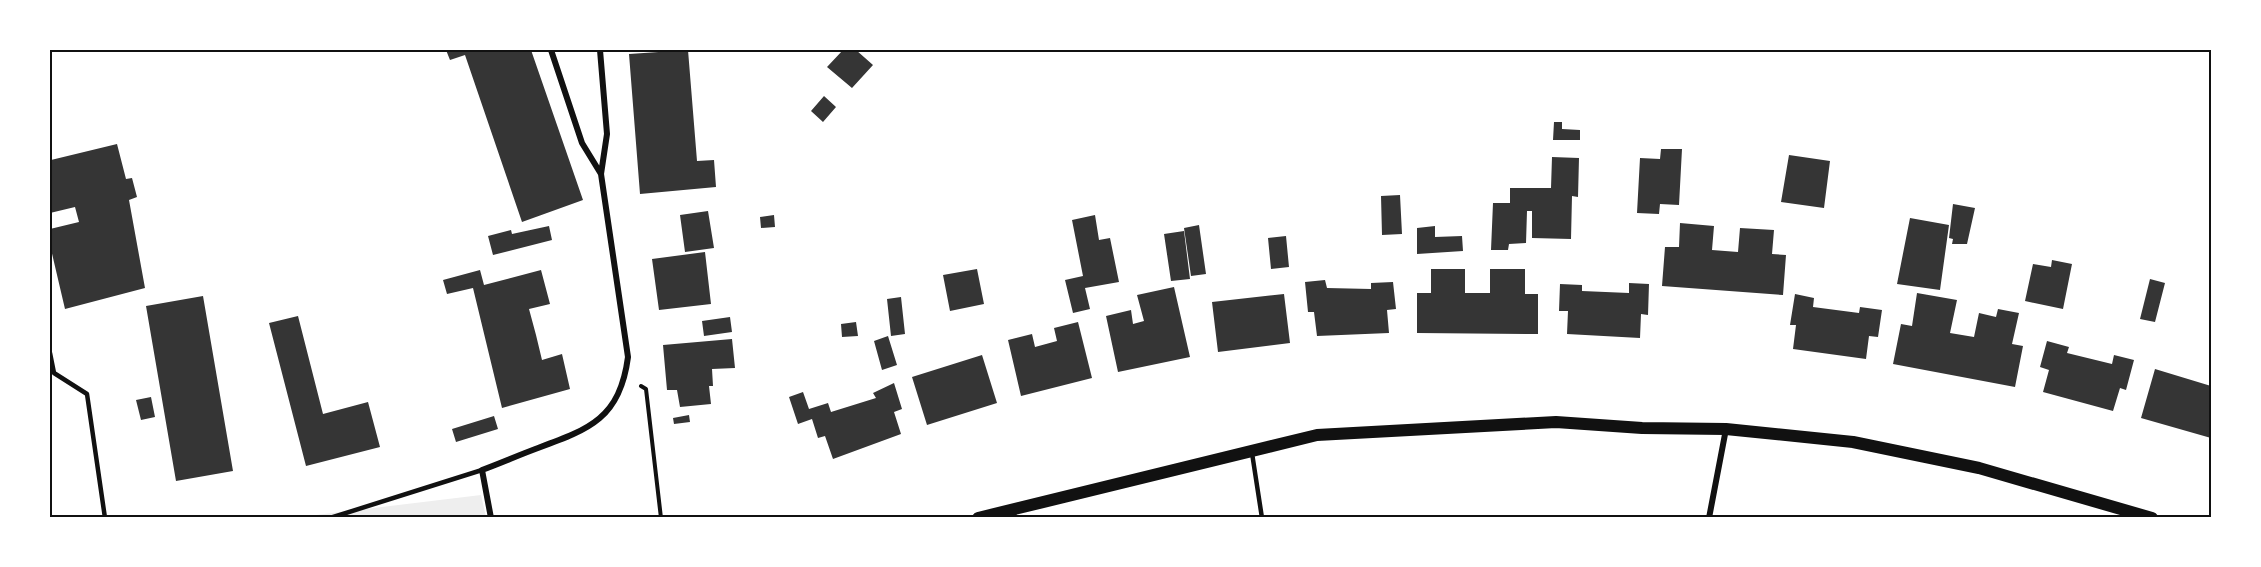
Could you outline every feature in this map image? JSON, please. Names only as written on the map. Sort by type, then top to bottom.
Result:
[{"type":"main road","points":[[978,518],[1317,435],[1556,422],[1642,428],[1726,429],[1853,442],[1979,468],[2152,518]]},
{"type":"street","points":[[550,50],[582,143],[601,174]]},
{"type":"street","points":[[491,518],[482,470],[578,433],[602,418],[615,402],[626,376],[628,357],[601,174],[607,134],[600,50]]},
{"type":"street","points":[[1709,518],[1726,429]]},
{"type":"lane","points":[[50,353],[54,373],[87,394],[105,518]]},
{"type":"lane","points":[[1252,451],[1262,518]]},
{"type":"lane","points":[[330,518],[482,470]]},
{"type":"path","points":[[626,376],[646,389],[661,518]]},
{"type":"shaded area","points":[[481,495],[486,517],[291,518]]},
{"type":"building","points":[[446,50],[531,50],[583,200],[522,222],[465,55],[450,60]]},
{"type":"building","points":[[688,50],[697,161],[714,160],[716,187],[640,194],[629,54]]},
{"type":"building","points":[[843,50],[856,50],[873,65],[852,88],[827,67]]},
{"type":"building","points":[[824,96],[836,107],[823,122],[811,111]]},
{"type":"building","points":[[1554,122],[1562,122],[1562,129],[1580,130],[1580,140],[1553,140]]},
{"type":"building","points":[[117,144],[126,179],[132,178],[137,197],[129,200],[145,288],[65,309],[50,245],[50,229],[79,222],[75,207],[50,213],[50,155],[51,160]]},
{"type":"building","points":[[1661,149],[1682,149],[1679,205],[1660,204],[1659,214],[1637,213],[1640,158],[1660,159]]},
{"type":"building","points":[[1789,155],[1830,161],[1824,208],[1781,202]]},
{"type":"building","points":[[1552,157],[1579,158],[1578,197],[1572,196],[1571,239],[1532,238],[1532,211],[1527,211],[1526,243],[1509,244],[1508,250],[1491,250],[1493,203],[1510,203],[1510,188],[1551,188]]},
{"type":"building","points":[[1400,195],[1402,234],[1382,235],[1381,196]]},
{"type":"building","points":[[1953,204],[1975,208],[1967,244],[1952,244],[1953,239],[1949,238]]},
{"type":"building","points":[[708,211],[714,248],[685,252],[680,215]]},
{"type":"building","points":[[774,215],[775,227],[761,228],[760,217]]},
{"type":"building","points":[[1095,215],[1099,240],[1110,238],[1119,282],[1085,288],[1090,309],[1073,313],[1065,280],[1083,276],[1072,220]]},
{"type":"building","points":[[1910,218],[1949,225],[1940,290],[1897,284]]},
{"type":"building","points":[[1680,223],[1714,226],[1712,250],[1738,252],[1740,228],[1774,230],[1772,254],[1786,255],[1783,295],[1662,286],[1665,247],[1679,247]]},
{"type":"building","points":[[1199,225],[1206,274],[1191,276],[1184,228]]},
{"type":"building","points":[[549,226],[552,240],[493,255],[488,236],[511,230],[512,234]]},
{"type":"building","points":[[1435,226],[1435,237],[1462,236],[1463,251],[1417,254],[1417,228]]},
{"type":"building","points":[[1184,231],[1190,279],[1171,281],[1164,234]]},
{"type":"building","points":[[1286,236],[1289,267],[1271,269],[1268,238]]},
{"type":"building","points":[[705,252],[711,304],[659,310],[652,259]]},
{"type":"building","points":[[2052,260],[2072,264],[2063,309],[2025,301],[2033,264],[2051,267]]},
{"type":"building","points":[[977,269],[984,304],[950,311],[943,275]]},
{"type":"building","points":[[1431,269],[1465,269],[1465,293],[1490,293],[1490,269],[1525,269],[1525,294],[1538,294],[1538,334],[1417,333],[1417,293],[1431,293]]},
{"type":"building","points":[[480,270],[484,285],[541,270],[550,304],[529,309],[542,360],[562,354],[570,389],[502,408],[473,288],[447,294],[443,280]]},
{"type":"building","points":[[2150,279],[2165,283],[2155,322],[2140,319]]},
{"type":"building","points":[[1325,280],[1327,288],[1371,289],[1371,283],[1393,282],[1396,309],[1387,310],[1389,333],[1317,336],[1314,312],[1308,312],[1305,282]]},
{"type":"building","points":[[1629,283],[1649,284],[1648,315],[1641,314],[1640,338],[1567,334],[1568,311],[1559,311],[1560,284],[1582,285],[1582,291],[1629,293]]},
{"type":"building","points":[[1174,287],[1190,357],[1118,372],[1106,316],[1131,310],[1133,324],[1144,321],[1137,295]]},
{"type":"building","points":[[1917,293],[1957,300],[1950,333],[1974,337],[1979,313],[1996,317],[1998,309],[2019,313],[2012,344],[2023,346],[2015,387],[1893,364],[1901,324],[1912,326]]},
{"type":"building","points":[[1284,294],[1290,343],[1218,352],[1212,302]]},
{"type":"building","points":[[1795,294],[1814,298],[1813,307],[1859,313],[1860,307],[1882,310],[1878,337],[1869,336],[1866,359],[1793,349],[1796,325],[1790,325]]},
{"type":"building","points":[[203,296],[233,471],[176,481],[146,306]]},
{"type":"building","points":[[901,297],[905,334],[891,336],[887,299]]},
{"type":"building","points":[[298,316],[323,414],[368,402],[380,447],[306,466],[269,323]]},
{"type":"building","points":[[730,317],[732,332],[704,336],[702,321]]},
{"type":"building","points":[[856,322],[858,336],[842,337],[841,324]]},
{"type":"building","points":[[1078,322],[1092,378],[1021,396],[1008,340],[1032,334],[1035,347],[1057,341],[1054,328]]},
{"type":"building","points":[[888,336],[897,365],[882,370],[874,341]]},
{"type":"building","points":[[732,339],[735,368],[712,369],[713,386],[709,386],[711,404],[680,407],[677,390],[667,390],[663,345]]},
{"type":"building","points":[[2047,341],[2069,347],[2067,353],[2112,364],[2114,355],[2134,360],[2126,390],[2120,388],[2113,411],[2043,392],[2049,370],[2040,367]]},
{"type":"building","points":[[982,355],[997,403],[927,425],[912,377]]},
{"type":"building","points":[[2155,369],[2211,386],[2211,438],[2141,418]]},
{"type":"building","points":[[894,383],[902,409],[894,412],[901,434],[833,459],[825,436],[818,438],[812,419],[798,424],[789,397],[803,392],[809,409],[828,403],[831,412],[876,398],[873,393]]},
{"type":"building","points":[[151,397],[155,417],[141,420],[136,400]]},
{"type":"building","points":[[689,415],[690,422],[674,424],[673,418]]},
{"type":"building","points":[[494,416],[498,429],[456,442],[452,429]]}]
